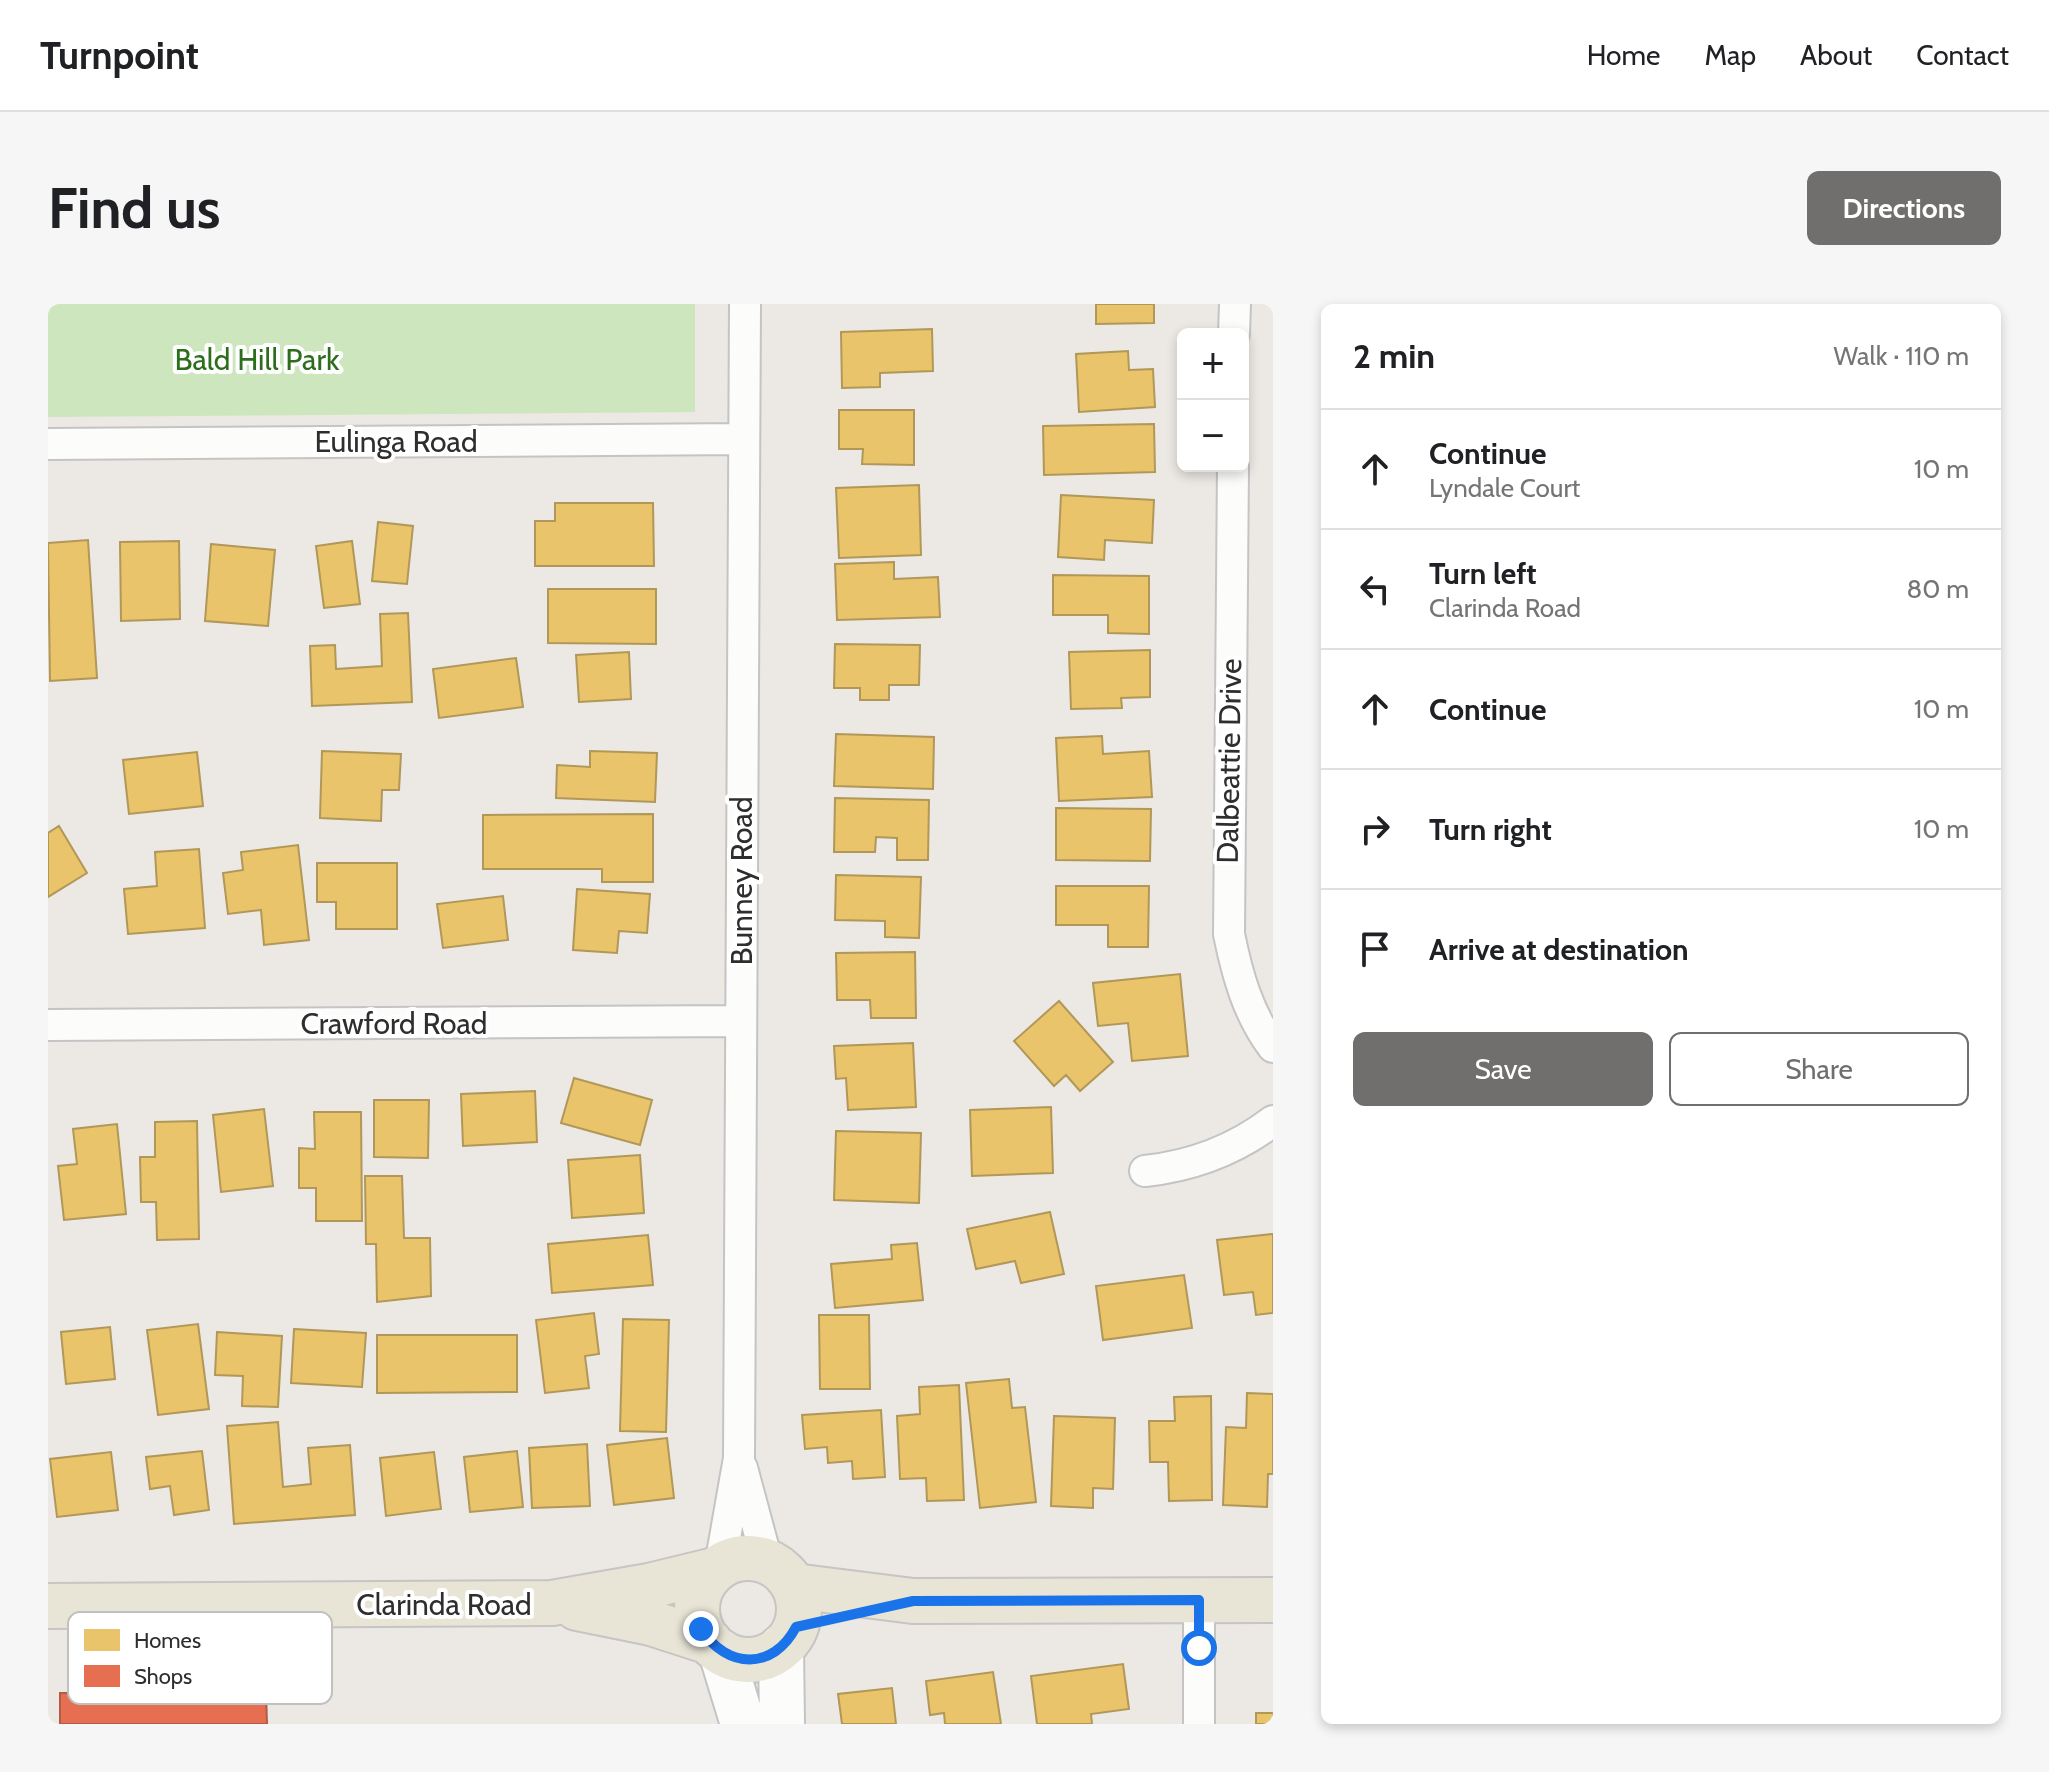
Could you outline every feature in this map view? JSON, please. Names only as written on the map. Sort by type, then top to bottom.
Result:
[{"type":"main road","points":[[751,1557],[784,1605],[768,1656],[752,1660],[735,1658],[715,1647],[701,1629],[699,1597],[705,1582],[717,1568],[734,1560],[751,1557]]},
{"type":"main road","name":"Clarinda Road","points":[[48,1606],[552,1603],[649,1586],[717,1568]]},
{"type":"main road","points":[[784,1605],[913,1601],[1273,1600]]},
{"type":"main road","name":"Clarinda Road","points":[[552,1603],[651,1623],[715,1647]]},
{"type":"street","name":"Bunney Road","points":[[717,1568],[739,1458],[745,304]]},
{"type":"street","points":[[1234,328],[1235,304]]},
{"type":"street","name":"Eulinga Road","points":[[48,444],[744,439]]},
{"type":"street","name":"Dalbeattie Drive","points":[[1233,472],[1229,934],[1241,987],[1273,1047]]},
{"type":"street","name":"Crawford Road","points":[[48,1025],[740,1021]]},
{"type":"street","points":[[1145,1171],[1171,1168],[1223,1152],[1273,1121]]},
{"type":"street","name":"Bunney Road","points":[[739,1458],[784,1605],[782,1724]]},
{"type":"street","points":[[1199,1600],[1199,1724]]},
{"type":"street","points":[[715,1647],[743,1724]]},
{"type":"green space","name":"Bald Hill Park","points":[[48,304],[695,304],[695,412],[48,417]]},
{"type":"building: Homes","points":[[1096,304],[1154,304],[1154,323],[1096,324]]},
{"type":"building: Homes","points":[[932,329],[933,371],[880,373],[880,387],[842,388],[841,332]]},
{"type":"building: Homes","points":[[1128,351],[1129,370],[1153,369],[1155,407],[1079,412],[1076,354]]},
{"type":"building: Homes","points":[[839,410],[914,410],[914,465],[862,464],[863,449],[839,449]]},
{"type":"building: Homes","points":[[1154,424],[1155,472],[1044,475],[1043,426]]},
{"type":"building: Homes","points":[[919,485],[921,555],[839,558],[836,488]]},
{"type":"building: Homes","points":[[1061,495],[1154,500],[1152,543],[1105,540],[1104,560],[1058,557]]},
{"type":"building: Homes","points":[[555,503],[653,503],[654,566],[535,566],[535,521],[555,521]]},
{"type":"building: Homes","points":[[378,522],[413,526],[407,584],[372,581]]},
{"type":"building: Homes","points":[[88,540],[97,678],[50,681],[48,543]]},
{"type":"building: Homes","points":[[179,541],[180,619],[121,621],[120,542]]},
{"type":"building: Homes","points":[[352,541],[360,604],[324,608],[316,546]]},
{"type":"building: Homes","points":[[211,544],[275,550],[268,626],[205,621]]},
{"type":"building: Homes","points":[[894,562],[894,579],[938,577],[940,617],[837,620],[835,564]]},
{"type":"building: Homes","points":[[1053,575],[1149,576],[1149,634],[1108,633],[1108,615],[1053,615]]},
{"type":"building: Homes","points":[[548,589],[656,589],[656,644],[548,643]]},
{"type":"building: Homes","points":[[408,613],[412,702],[312,706],[310,646],[335,645],[336,669],[382,666],[380,614]]},
{"type":"building: Homes","points":[[835,644],[920,645],[919,685],[889,685],[889,700],[860,700],[860,688],[834,688]]},
{"type":"building: Homes","points":[[1150,650],[1150,697],[1121,698],[1122,708],[1071,709],[1069,652]]},
{"type":"building: Homes","points":[[629,652],[631,699],[579,702],[576,655]]},
{"type":"building: Homes","points":[[516,658],[523,707],[439,718],[433,669]]},
{"type":"building: Homes","points":[[836,734],[934,737],[933,789],[834,786]]},
{"type":"building: Homes","points":[[1102,736],[1103,754],[1149,751],[1152,797],[1059,801],[1056,738]]},
{"type":"building: Homes","points":[[322,751],[401,754],[399,790],[382,790],[381,821],[320,818]]},
{"type":"building: Homes","points":[[590,751],[657,753],[655,802],[556,798],[557,765],[590,767]]},
{"type":"building: Homes","points":[[197,752],[203,806],[129,814],[123,760]]},
{"type":"building: Homes","points":[[835,798],[929,800],[928,860],[897,860],[897,838],[876,837],[875,852],[834,852]]},
{"type":"building: Homes","points":[[1056,808],[1151,809],[1150,861],[1056,860]]},
{"type":"building: Homes","points":[[653,814],[653,882],[602,882],[602,869],[483,869],[483,815]]},
{"type":"building: Homes","points":[[59,826],[87,873],[48,897],[48,833]]},
{"type":"building: Homes","points":[[298,845],[309,940],[264,945],[261,910],[228,914],[223,873],[243,870],[241,852]]},
{"type":"building: Homes","points":[[199,849],[205,928],[128,934],[124,889],[157,886],[155,852]]},
{"type":"building: Homes","points":[[317,863],[397,863],[397,929],[336,929],[336,902],[317,902]]},
{"type":"building: Homes","points":[[836,875],[921,877],[919,938],[885,937],[885,921],[835,920]]},
{"type":"building: Homes","points":[[1056,886],[1149,886],[1148,947],[1108,947],[1108,925],[1056,925]]},
{"type":"building: Homes","points":[[577,889],[650,894],[647,933],[619,931],[617,953],[573,950]]},
{"type":"building: Homes","points":[[503,896],[508,940],[443,948],[437,904]]},
{"type":"building: Homes","points":[[915,952],[916,1018],[871,1018],[870,1000],[837,1000],[836,953]]},
{"type":"building: Homes","points":[[1180,974],[1188,1056],[1132,1061],[1128,1023],[1098,1026],[1093,983]]},
{"type":"building: Homes","points":[[1059,1001],[1113,1062],[1080,1091],[1066,1075],[1054,1086],[1014,1041]]},
{"type":"building: Homes","points":[[913,1043],[916,1107],[848,1110],[846,1078],[836,1079],[834,1046]]},
{"type":"building: Homes","points":[[574,1078],[652,1100],[640,1145],[561,1123]]},
{"type":"building: Homes","points":[[535,1091],[537,1142],[463,1146],[461,1094]]},
{"type":"building: Homes","points":[[374,1100],[429,1100],[428,1158],[374,1157]]},
{"type":"building: Homes","points":[[1051,1107],[1053,1173],[972,1176],[970,1110]]},
{"type":"building: Homes","points":[[264,1109],[273,1186],[221,1192],[213,1115]]},
{"type":"building: Homes","points":[[314,1112],[361,1112],[362,1221],[316,1221],[316,1188],[299,1188],[299,1148],[315,1149]]},
{"type":"building: Homes","points":[[197,1121],[199,1239],[157,1240],[156,1202],[141,1202],[140,1157],[155,1157],[155,1122]]},
{"type":"building: Homes","points":[[117,1124],[126,1214],[64,1220],[58,1166],[77,1164],[73,1129]]},
{"type":"building: Homes","points":[[836,1131],[921,1133],[919,1203],[834,1200]]},
{"type":"building: Homes","points":[[640,1155],[644,1213],[572,1218],[568,1160]]},
{"type":"building: Homes","points":[[365,1176],[402,1176],[404,1238],[430,1238],[431,1296],[377,1302],[376,1244],[366,1244]]},
{"type":"building: Homes","points":[[1050,1212],[1064,1274],[1021,1283],[1015,1261],[976,1269],[967,1229]]},
{"type":"building: Homes","points":[[1273,1234],[1273,1313],[1256,1315],[1253,1292],[1224,1295],[1217,1240]]},
{"type":"building: Homes","points":[[648,1235],[653,1285],[552,1293],[548,1244]]},
{"type":"building: Homes","points":[[917,1243],[923,1300],[835,1308],[831,1264],[892,1259],[891,1245]]},
{"type":"building: Homes","points":[[1184,1275],[1192,1328],[1103,1340],[1096,1286]]},
{"type":"building: Homes","points":[[594,1313],[599,1354],[585,1356],[589,1388],[545,1393],[536,1320]]},
{"type":"building: Homes","points":[[819,1315],[869,1315],[870,1389],[820,1389]]},
{"type":"building: Homes","points":[[623,1319],[669,1320],[666,1432],[620,1431]]},
{"type":"building: Homes","points":[[198,1324],[209,1409],[158,1415],[147,1330]]},
{"type":"building: Homes","points":[[110,1327],[115,1379],[66,1384],[61,1332]]},
{"type":"building: Homes","points":[[294,1329],[366,1333],[362,1387],[291,1383]]},
{"type":"building: Homes","points":[[217,1332],[282,1336],[278,1407],[242,1406],[243,1376],[215,1375]]},
{"type":"building: Homes","points":[[377,1335],[517,1335],[517,1392],[377,1393]]},
{"type":"building: Homes","points":[[1009,1379],[1012,1408],[1025,1407],[1036,1502],[980,1508],[966,1383]]},
{"type":"building: Homes","points":[[959,1385],[964,1500],[927,1501],[926,1478],[900,1479],[897,1416],[920,1414],[919,1387]]},
{"type":"building: Homes","points":[[1247,1393],[1273,1394],[1273,1474],[1268,1474],[1267,1507],[1223,1505],[1226,1427],[1246,1428]]},
{"type":"building: Homes","points":[[1211,1396],[1212,1500],[1169,1501],[1168,1462],[1150,1462],[1149,1421],[1175,1421],[1174,1397]]},
{"type":"building: Homes","points":[[881,1410],[885,1477],[853,1479],[852,1461],[828,1463],[827,1447],[805,1449],[802,1415]]},
{"type":"building: Homes","points":[[1054,1416],[1115,1418],[1113,1489],[1093,1488],[1093,1508],[1051,1506]]},
{"type":"building: Homes","points":[[278,1422],[283,1487],[311,1484],[308,1448],[350,1445],[355,1515],[234,1524],[227,1426]]},
{"type":"building: Homes","points":[[667,1438],[674,1498],[614,1505],[607,1445]]},
{"type":"building: Homes","points":[[587,1444],[590,1506],[532,1508],[529,1448]]},
{"type":"building: Homes","points":[[202,1451],[209,1510],[174,1515],[170,1486],[150,1489],[146,1457]]},
{"type":"building: Homes","points":[[517,1451],[523,1507],[470,1512],[464,1457]]},
{"type":"building: Homes","points":[[111,1452],[118,1510],[57,1517],[50,1459]]},
{"type":"building: Homes","points":[[434,1452],[441,1509],[386,1516],[380,1458]]},
{"type":"building: Homes","points":[[1123,1664],[1129,1709],[1091,1714],[1092,1724],[1037,1724],[1031,1676]]},
{"type":"building: Homes","points":[[993,1672],[1001,1724],[945,1724],[944,1713],[930,1715],[926,1681]]},
{"type":"building: Homes","points":[[892,1688],[896,1724],[842,1724],[838,1694]]},
{"type":"building: Homes","points":[[1256,1713],[1273,1713],[1273,1724],[1256,1724]]},
{"type":"building: Shops","points":[[60,1693],[68,1693],[68,1704],[266,1704],[267,1724],[60,1724]]},
{"type":"route","points":[[701,1629],[721,1652],[752,1660],[768,1656],[781,1647],[796,1627],[913,1601],[1199,1600],[1199,1648]]}]
